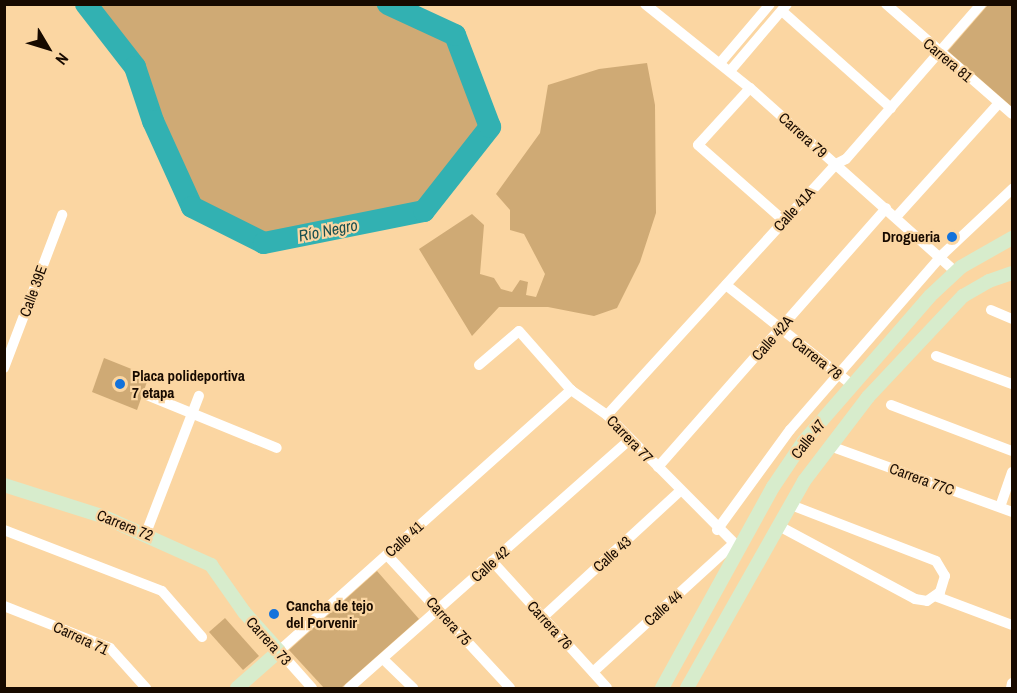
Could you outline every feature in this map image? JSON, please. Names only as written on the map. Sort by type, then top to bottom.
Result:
[{"type":"main road","name":"Calle 47","points":[[662,688],[736,547],[786,467],[852,386],[956,272],[1012,238]]},
{"type":"main road","name":"Calle 47","points":[[687,688],[790,505],[830,446],[868,397],[946,312],[977,287],[1012,273]]},
{"type":"main road","name":"Carrera 72","points":[[4,485],[146,533],[211,565],[229,591]]},
{"type":"main road","name":"Carrera 73","points":[[229,591],[279,651]]},
{"type":"main road","points":[[260,668],[264,655],[262,632]]},
{"type":"main road","name":"Calle 41","points":[[237,688],[279,651]]},
{"type":"street","name":"Carrera 79","points":[[645,4],[750,88],[897,216],[956,272]]},
{"type":"street","points":[[720,63],[770,4]]},
{"type":"street","name":"Carrera 81","points":[[886,4],[938,53],[1012,114]]},
{"type":"street","name":"Calle 41A","points":[[607,415],[783,220],[836,164],[846,159],[981,4]]},
{"type":"street","points":[[730,71],[785,8],[891,108]]},
{"type":"street","points":[[750,88],[698,145],[783,220]]},
{"type":"street","points":[[897,216],[999,103]]},
{"type":"street","name":"Calle 47","points":[[717,530],[790,430],[940,256],[1012,189]]},
{"type":"street","name":"Calle 42A","points":[[658,467],[886,208]]},
{"type":"street","name":"Calle 39E","points":[[4,368],[62,215]]},
{"type":"street","name":"Carrera 78","points":[[726,285],[852,386]]},
{"type":"street","points":[[991,310],[1012,319]]},
{"type":"street","name":"Carrera 77","points":[[479,365],[519,331],[571,390],[607,415],[736,547]]},
{"type":"street","points":[[936,356],[1012,384]]},
{"type":"street","name":"Calle 41","points":[[279,651],[571,390]]},
{"type":"street","points":[[147,395],[277,448]]},
{"type":"street","points":[[146,533],[199,396]]},
{"type":"street","points":[[891,405],[1012,451]]},
{"type":"street","name":"Calle 42","points":[[350,688],[630,439]]},
{"type":"street","name":"Carrera 77C","points":[[830,446],[1012,512]]},
{"type":"street","points":[[1000,507],[1012,472]]},
{"type":"street","name":"Calle 43","points":[[543,616],[680,491]]},
{"type":"street","points":[[779,526],[906,595],[923,601],[935,596],[943,585],[944,571],[928,556],[790,505]]},
{"type":"street","points":[[4,530],[162,591],[202,637]]},
{"type":"street","name":"Calle 44","points":[[593,672],[736,547]]},
{"type":"street","name":"Carrera 75","points":[[387,555],[510,688]]},
{"type":"street","name":"Carrera 76","points":[[492,561],[607,688]]},
{"type":"street","points":[[935,596],[1012,625]]},
{"type":"street","name":"Carrera 71","points":[[4,606],[110,648],[146,688]]},
{"type":"street","name":"Carrera 73","points":[[279,651],[312,688]]},
{"type":"street","points":[[383,658],[413,688]]},
{"type":"street","points":[[1011,688],[1012,683]]},
{"type":"shaded area","points":[[86,5],[388,5],[455,35],[490,127],[424,211],[264,243],[192,207],[153,121],[135,67]]},
{"type":"shaded area","points":[[988,5],[1012,5],[1012,107],[948,51]]},
{"type":"shaded area","points":[[647,63],[655,105],[656,213],[640,262],[617,308],[594,316],[548,307],[499,307],[472,336],[419,249],[472,214],[484,225],[480,274],[494,278],[501,289],[512,292],[520,280],[528,282],[526,295],[536,297],[545,274],[524,234],[510,230],[510,210],[496,194],[540,133],[548,85],[599,69]]},
{"type":"shaded area","name":"Placa polideportiva 7 etapa","points":[[104,358],[149,376],[137,410],[92,392]]},
{"type":"shaded area","points":[[377,571],[419,619],[341,688],[324,688],[289,650]]},
{"type":"shaded area","points":[[225,618],[259,656],[243,670],[209,632]]},
{"type":"waterway","name":"Río Negro","points":[[86,4],[135,67],[153,121],[192,207],[264,243],[424,211],[490,127],[455,35],[388,4]]},
{"type":"place","name":"Drogueria","points":[[952,237]]},
{"type":"place","name":"Placa polideportiva 7 etapa","points":[[120,384]]},
{"type":"place","name":"Cancha de tejo del Porvenir","points":[[274,614]]}]
